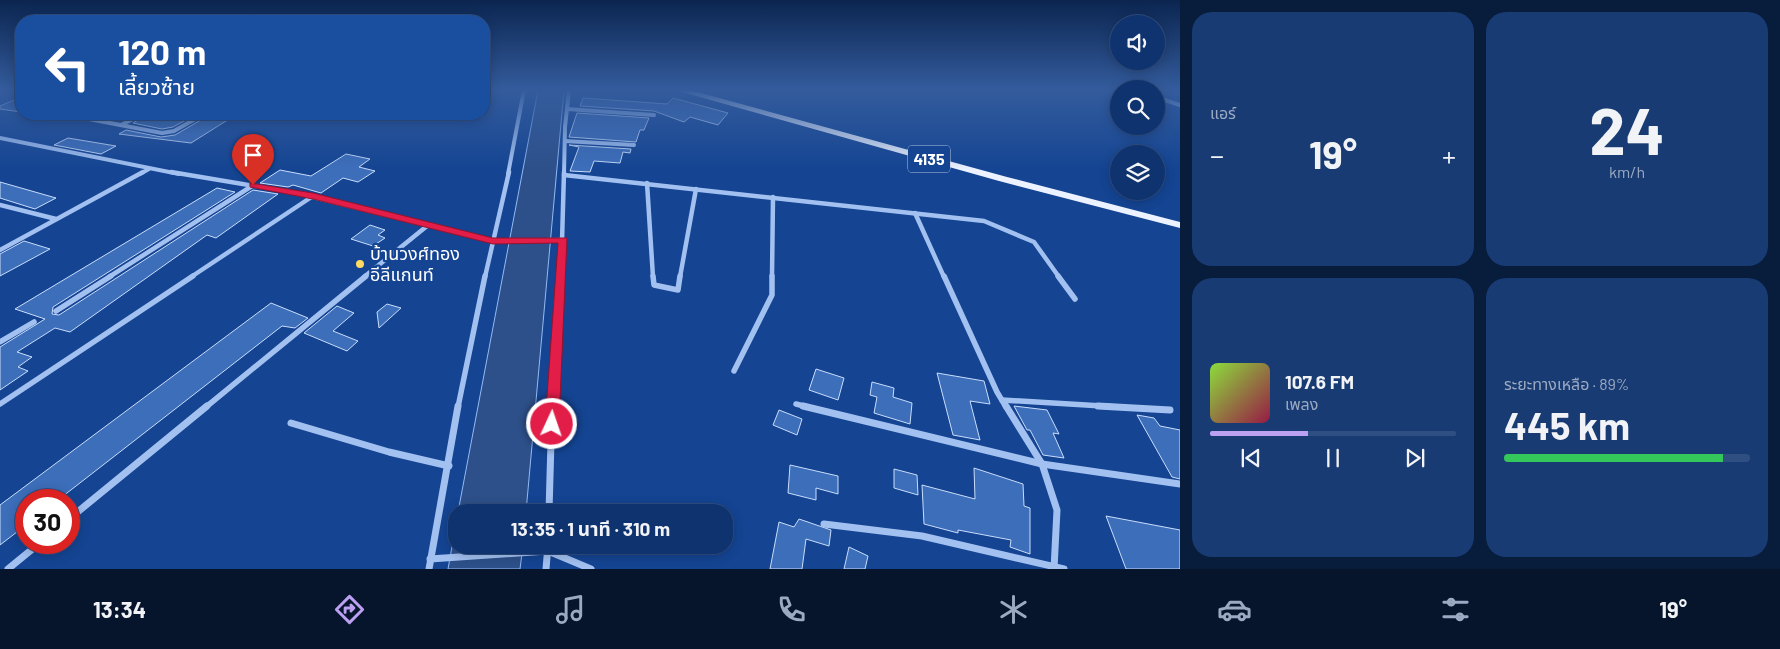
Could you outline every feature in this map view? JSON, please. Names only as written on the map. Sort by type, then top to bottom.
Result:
[{"type":"main road","name":"4135","points":[[776,117],[1180,225]]},
{"type":"main road","name":"4135","points":[[803,117],[1180,216]]},
{"type":"street","points":[[429,569],[449,466],[463,376],[519,117]]},
{"type":"street","points":[[549,504],[552,406],[563,240],[567,117]]},
{"type":"street","points":[[98,120],[168,133],[193,120]]},
{"type":"street","points":[[121,125],[131,120]]},
{"type":"street","points":[[0,138],[150,168],[313,196],[493,241],[563,240]]},
{"type":"street","points":[[566,141],[634,145]]},
{"type":"street","points":[[0,250],[150,168]]},
{"type":"street","points":[[564,175],[984,221],[1034,242],[1075,299]]},
{"type":"street","points":[[647,183],[654,285],[678,290],[696,189]]},
{"type":"street","points":[[56,311],[253,185]]},
{"type":"street","points":[[0,404],[313,196]]},
{"type":"street","points":[[734,371],[772,295],[773,197]]},
{"type":"street","points":[[0,205],[56,219]]},
{"type":"street","points":[[824,524],[922,536],[1058,568],[1057,510],[1042,464],[1002,400],[915,213]]},
{"type":"street","points":[[80,510],[427,226]]},
{"type":"street","points":[[0,342],[34,322]]},
{"type":"street","points":[[1002,400],[1170,410]]},
{"type":"street","points":[[796,404],[1042,464],[1180,484]]},
{"type":"street","points":[[291,423],[401,457],[449,466]]},
{"type":"street","points":[[8,569],[26,554]]},
{"type":"street","points":[[430,559],[484,554]]},
{"type":"street","points":[[546,569],[547,554]]},
{"type":"street","points":[[560,554],[590,569]]},
{"type":"water","points":[[533,117],[562,117],[527,504],[460,504]]},
{"type":"water","points":[[451,554],[522,554],[520,569],[448,569]]},
{"type":"building","points":[[576,117],[649,118],[644,130],[640,130],[636,142],[569,137]]},
{"type":"building","points":[[669,117],[725,117],[718,125],[690,117],[684,122]]},
{"type":"building","points":[[138,120],[186,120],[173,127],[162,129],[133,123]]},
{"type":"building","points":[[201,120],[228,120],[191,143],[119,134],[126,130],[161,137],[175,135]]},
{"type":"building","points":[[68,138],[116,146],[101,154],[54,145]]},
{"type":"building","points":[[569,145],[631,149],[630,153],[623,152],[620,163],[594,161],[590,172],[570,171],[579,147]]},
{"type":"building","points":[[346,154],[370,159],[359,167],[375,171],[358,182],[343,178],[321,193],[293,185],[288,187],[260,183],[280,170],[311,176]]},
{"type":"building","points":[[0,182],[56,198],[35,209],[0,198]]},
{"type":"building","points":[[217,188],[235,192],[53,307],[52,314],[59,315],[253,190],[278,194],[216,238],[207,235],[70,332],[55,328],[17,352],[32,357],[18,367],[28,371],[0,390],[0,347],[45,319],[15,309]]},
{"type":"building","points":[[370,225],[385,230],[378,235],[385,238],[373,246],[351,239]]},
{"type":"building","points":[[24,241],[50,249],[0,276],[0,254]]},
{"type":"building","points":[[271,303],[308,318],[295,328],[282,326],[72,489],[21,489]]},
{"type":"building","points":[[387,304],[401,308],[379,328],[377,312]]},
{"type":"building","points":[[337,306],[354,313],[333,331],[358,341],[347,351],[304,333]]},
{"type":"building","points":[[816,369],[844,378],[838,400],[809,390]]},
{"type":"building","points":[[937,373],[984,381],[990,404],[970,401],[980,440],[953,435]]},
{"type":"building","points":[[872,382],[894,388],[893,397],[912,403],[910,424],[874,413],[877,397],[870,395]]},
{"type":"building","points":[[1014,406],[1047,410],[1059,434],[1053,433],[1064,458],[1043,455],[1030,430],[1027,430]]},
{"type":"building","points":[[779,410],[802,419],[797,435],[773,425]]},
{"type":"building","points":[[1137,415],[1154,418],[1160,426],[1180,430],[1180,479],[1172,477]]},
{"type":"building","points":[[790,465],[838,476],[838,494],[816,488],[816,500],[788,493]]},
{"type":"building","points":[[974,468],[1023,484],[1024,506],[1030,508],[1030,554],[1010,547],[1011,540],[958,530],[958,533],[924,524],[922,485],[975,499]]},
{"type":"building","points":[[894,469],[917,475],[918,495],[894,488]]},
{"type":"building","points":[[15,494],[15,533],[0,545],[0,505]]},
{"type":"building","points":[[1106,516],[1180,530],[1180,569],[1126,569]]},
{"type":"building","points":[[799,519],[831,530],[829,546],[806,539],[802,569],[770,569],[779,522],[794,527]]},
{"type":"building","points":[[849,547],[868,556],[865,569],[844,569]]},
{"type":"place","name":"บ้านวงศ์ทอง อีลีแกนท์","points":[[360,264]]},
{"type":"route","points":[[253,185],[313,196],[493,241],[563,240],[552,424]]}]
